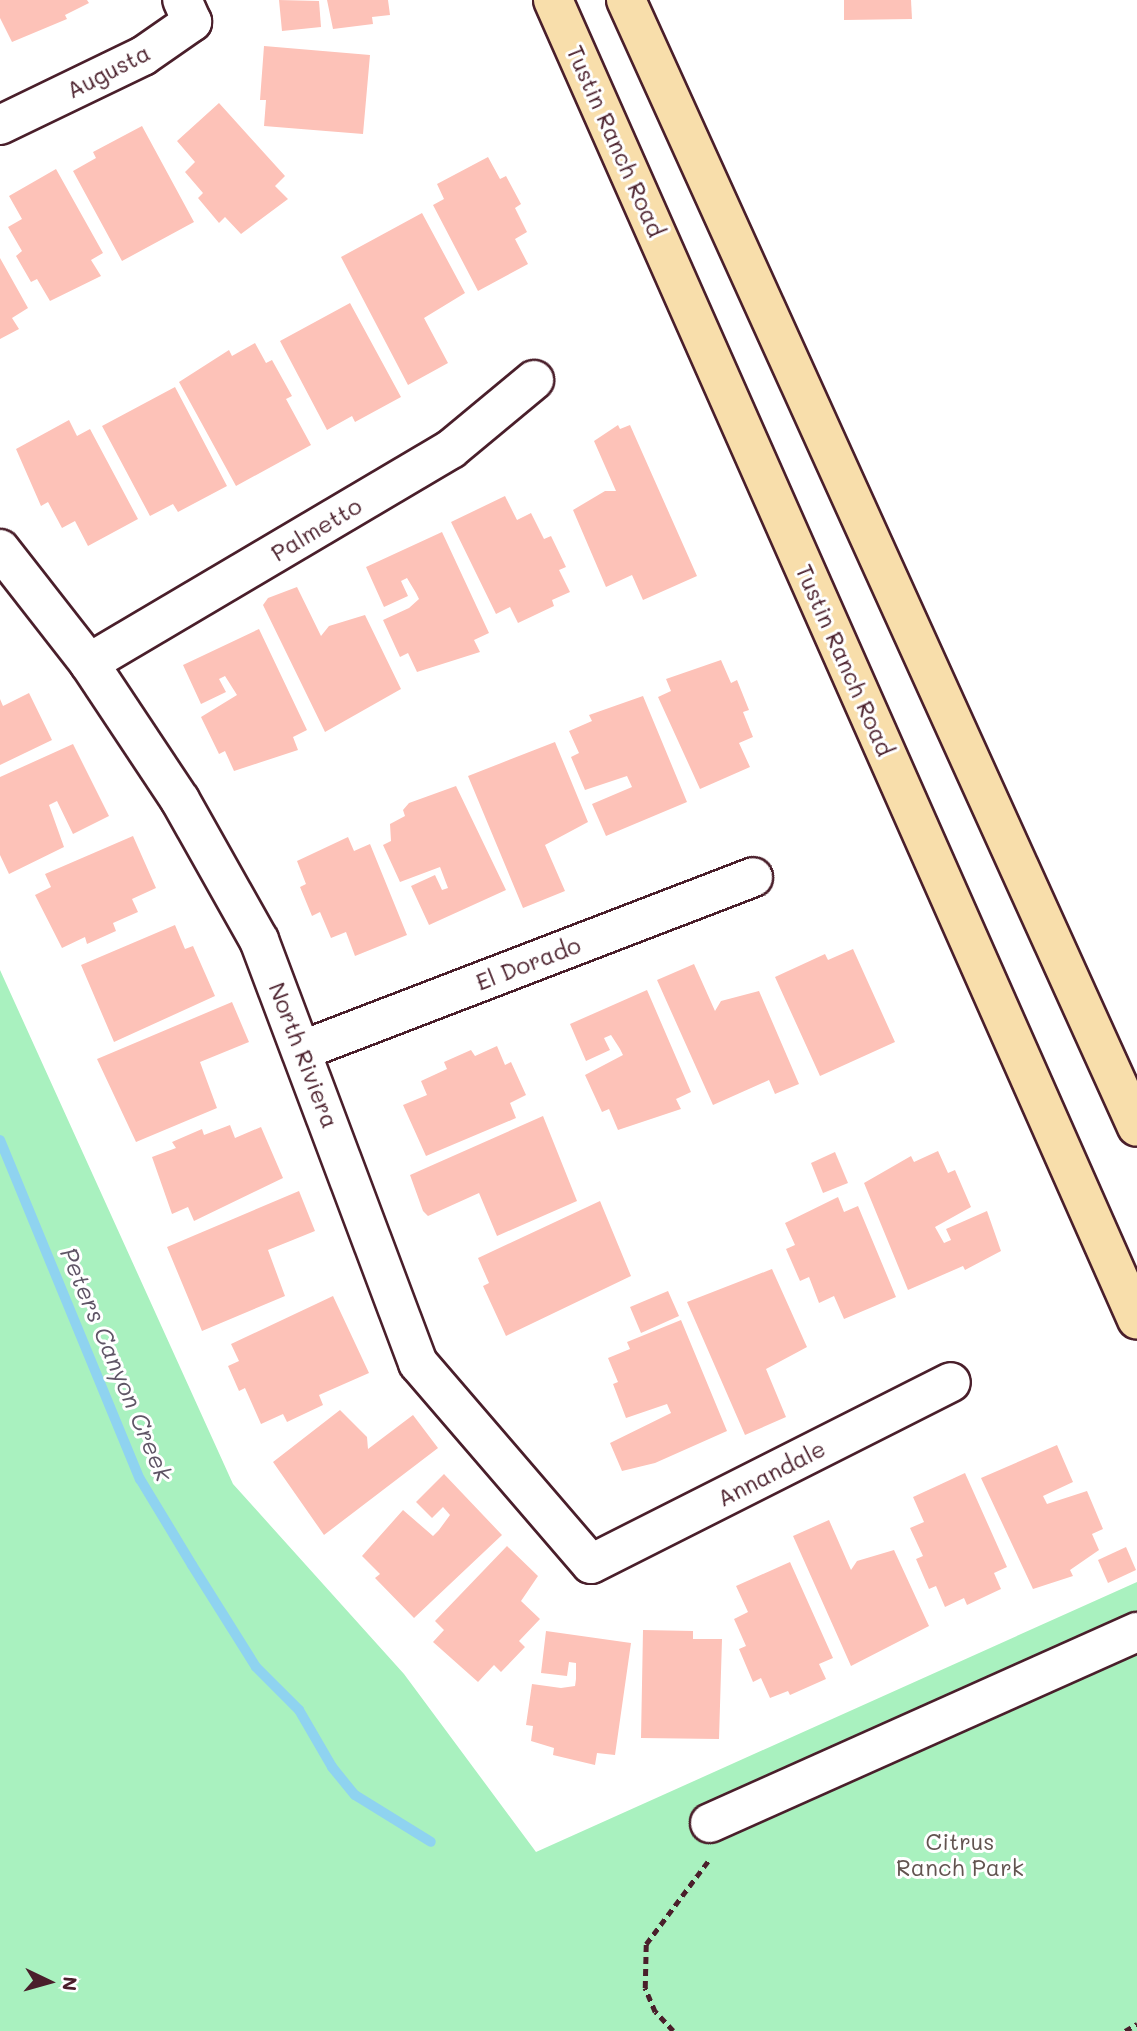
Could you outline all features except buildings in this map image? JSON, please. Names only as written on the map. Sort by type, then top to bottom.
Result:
[{"type":"main road","name":"Tustin Ranch Road","points":[[553,0],[1137,1320]]},
{"type":"main road","points":[[626,0],[1137,1127]]},
{"type":"street","name":"Augusta","points":[[0,125],[144,56],[192,22],[182,0]]},
{"type":"street","name":"Palmetto","points":[[89,663],[451,449],[534,380]]},
{"type":"street","name":"North Riviera","points":[[0,550],[89,663],[180,800],[259,940],[303,1049],[418,1363],[591,1564]]},
{"type":"street","name":"El Dorado","points":[[303,1049],[753,877]]},
{"type":"street","name":"Annandale","points":[[591,1564],[951,1382]]},
{"type":"street","points":[[710,1824],[1137,1632]]},
{"type":"path","points":[[673,2031],[656,2012],[645,1988],[646,1944],[714,1850],[710,1824]]},
{"type":"path","points":[[1125,2031],[1137,2024]]},
{"type":"green space","name":"Citrus Ranch Park","points":[[0,970],[233,1484],[404,1674],[536,1852],[1137,1582],[1137,2031],[0,2031]]},
{"type":"waterway","name":"Peters Canyon Creek","points":[[0,1140],[140,1479],[192,1565],[256,1667],[299,1710],[332,1767],[355,1795],[431,1842]]}]
